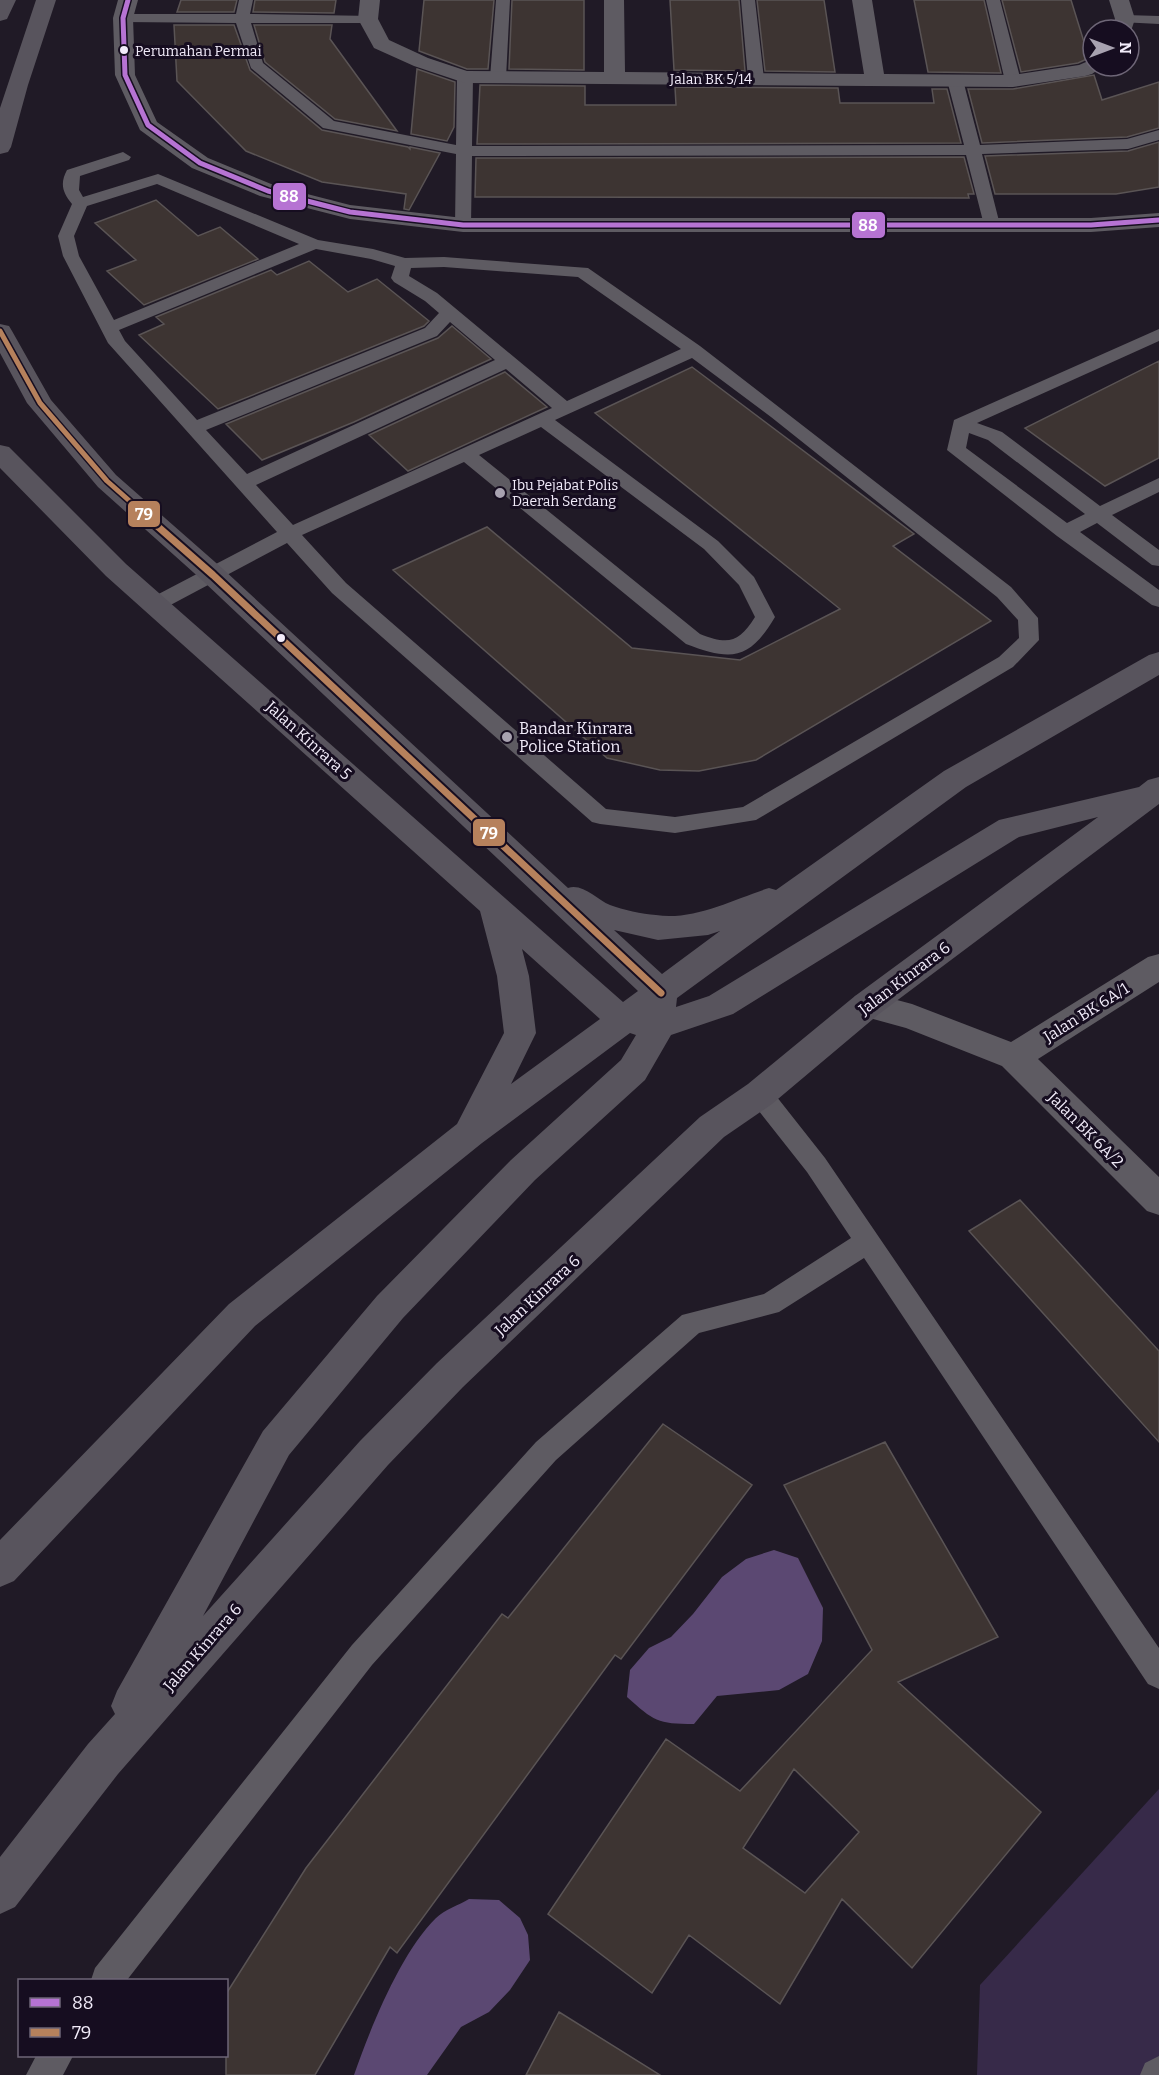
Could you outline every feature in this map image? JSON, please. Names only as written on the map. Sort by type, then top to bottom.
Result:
[{"type":"main road","points":[[0,15],[6,0]]},
{"type":"main road","points":[[0,147],[17,85],[46,0]]},
{"type":"main road","points":[[0,332],[40,403],[106,481],[213,575],[530,873],[660,1010]]},
{"type":"main road","name":"Jalan Kinrara 5","points":[[0,453],[116,570],[623,1021]]},
{"type":"main road","points":[[103,1759],[276,1443],[390,1307],[523,1170],[633,1070],[660,1010],[803,887],[955,779],[1159,662]]},
{"type":"main road","points":[[0,1568],[242,1315],[470,1133],[623,1021],[660,1010],[721,1005],[1010,828],[1154,791]]},
{"type":"main road","name":"Jalan Kinrara 6","points":[[0,1892],[103,1759],[374,1453],[450,1375],[712,1127],[760,1094],[867,1005],[1154,791]]},
{"type":"main road","points":[[530,873],[602,915],[658,928],[708,923],[803,887]]},
{"type":"main road","points":[[470,1133],[520,1033],[513,976],[494,906]]},
{"type":"street","points":[[614,0],[615,79]]},
{"type":"street","points":[[862,0],[875,80]]},
{"type":"street","points":[[126,9],[125,75],[148,125],[200,164],[268,190],[350,212],[463,225],[1091,225],[1159,220]]},
{"type":"street","name":"Jalan BK 5/14","points":[[369,9],[381,44],[421,62],[465,77],[1014,81],[1081,71]]},
{"type":"street","name":"Jalan BK 6A/1","points":[[1014,1057],[1159,966]]},
{"type":"street","points":[[867,1005],[912,1017],[1014,1057]]},
{"type":"street","name":"Jalan BK 6A/2","points":[[1014,1057],[1159,1200]]},
{"type":"lane","points":[[246,0],[242,19],[256,65],[329,125],[464,151],[973,150],[1128,144],[1159,135]]},
{"type":"lane","points":[[498,78],[503,0]]},
{"type":"lane","points":[[748,0],[756,79]]},
{"type":"lane","points":[[993,0],[1014,81]]},
{"type":"lane","points":[[126,9],[242,19],[369,9]]},
{"type":"lane","points":[[1122,16],[1159,20]]},
{"type":"lane","points":[[463,225],[465,77]]},
{"type":"lane","points":[[956,80],[992,225]]},
{"type":"lane","points":[[80,203],[71,194],[69,184],[73,173],[123,157]]},
{"type":"lane","points":[[158,179],[314,244],[404,262],[444,262],[582,272],[694,350],[1004,592],[1028,618],[1029,640],[1006,662],[748,814],[675,825],[600,816],[339,588],[289,534],[117,343],[71,256],[66,236],[80,203],[158,179]]},
{"type":"lane","points":[[110,328],[314,244]]},
{"type":"lane","points":[[404,262],[400,278],[431,297],[565,409]]},
{"type":"lane","points":[[194,428],[431,332],[449,313]]},
{"type":"lane","points":[[961,424],[1159,334]]},
{"type":"lane","points":[[156,604],[289,534],[694,350]]},
{"type":"lane","points":[[244,483],[508,361]]},
{"type":"lane","points":[[466,454],[693,639],[717,649],[743,645],[755,635],[765,617],[747,582],[725,559],[711,545],[542,419]]},
{"type":"lane","points":[[961,424],[995,436],[1159,560]]},
{"type":"lane","points":[[961,424],[956,450],[1159,600]]},
{"type":"lane","points":[[1064,531],[1159,484]]},
{"type":"lane","points":[[760,1094],[816,1165],[1159,1674]]},
{"type":"lane","points":[[107,1979],[362,1654],[546,1451],[691,1323],[770,1304],[868,1241]]},
{"type":"lane","points":[[43,2075],[55,2057]]},
{"type":"shaded area","points":[[774,1550],[798,1558],[823,1608],[822,1641],[808,1674],[779,1690],[717,1696],[694,1724],[657,1720],[627,1697],[630,1670],[649,1648],[671,1637],[693,1614],[722,1577],[746,1559]]},
{"type":"shaded area","points":[[1159,1789],[1159,2075],[977,2075],[980,1985]]},
{"type":"shaded area","points":[[469,1899],[499,1900],[520,1918],[528,1935],[530,1960],[510,1990],[489,2012],[461,2027],[427,2075],[354,2075],[388,1992],[411,1950],[436,1918]]},
{"type":"building","points":[[181,0],[237,0],[234,12],[177,12]]},
{"type":"building","points":[[255,0],[336,0],[334,13],[253,12]]},
{"type":"building","points":[[424,0],[494,0],[488,69],[467,69],[419,51]]},
{"type":"building","points":[[512,0],[584,0],[584,70],[509,69]]},
{"type":"building","points":[[670,0],[739,0],[745,71],[674,70]]},
{"type":"building","points":[[757,0],[824,0],[835,72],[765,71]]},
{"type":"building","points":[[914,0],[984,0],[1001,73],[928,72]]},
{"type":"building","points":[[1002,0],[1071,0],[1081,32],[1081,62],[1021,72]]},
{"type":"building","points":[[174,25],[234,25],[250,70],[322,130],[410,149],[410,147],[440,153],[409,210],[404,209],[406,194],[322,182],[246,151],[177,81]]},
{"type":"building","points":[[254,25],[332,25],[330,39],[397,131],[335,119],[265,62]]},
{"type":"building","points":[[417,69],[455,82],[454,127],[447,141],[411,134]]},
{"type":"building","points":[[1081,77],[1095,78],[1102,100],[1159,82],[1159,128],[1127,137],[982,143],[968,89],[1013,89]]},
{"type":"building","points":[[480,85],[585,86],[585,105],[676,105],[675,87],[838,88],[840,103],[934,103],[932,89],[947,89],[961,143],[477,144]]},
{"type":"building","points":[[1159,142],[1159,187],[1116,194],[995,194],[985,156],[1128,151]]},
{"type":"building","points":[[964,157],[974,194],[968,194],[969,198],[475,197],[476,158]]},
{"type":"building","points":[[156,200],[198,236],[220,227],[258,259],[144,305],[107,271],[136,260],[95,223]]},
{"type":"building","points":[[309,261],[348,292],[377,279],[429,321],[424,326],[218,409],[139,335],[164,324],[156,317],[271,270],[277,275]]},
{"type":"building","points":[[452,326],[491,359],[354,422],[262,460],[226,424],[438,338]]},
{"type":"building","points":[[1159,361],[1159,458],[1105,486],[1025,428]]},
{"type":"building","points":[[692,367],[914,534],[893,546],[991,621],[756,760],[699,771],[660,770],[607,758],[393,570],[487,527],[632,648],[740,660],[840,609],[595,413]]},
{"type":"building","points":[[505,372],[547,407],[408,471],[369,435]]},
{"type":"building","points":[[1020,1200],[1159,1351],[1159,1442],[969,1231]]},
{"type":"building","points":[[663,1424],[752,1485],[621,1659],[615,1655],[397,1953],[390,1947],[315,2075],[226,2075],[228,1991],[306,1868],[502,1614],[508,1618]]},
{"type":"building","points":[[885,1442],[998,1637],[898,1682],[1041,1812],[912,1968],[842,1899],[780,2004],[689,1935],[652,1993],[548,1914],[666,1739],[740,1791],[872,1650],[784,1485]],"holes":[[[794,1769],[859,1832],[805,1893],[743,1848]]]},
{"type":"building","points":[[559,2012],[660,2075],[526,2075]]},
{"type":"transit line","name":"88","points":[[128,0],[123,18],[125,75],[148,125],[200,163],[268,191],[350,212],[463,225],[1091,225],[1159,220]]},
{"type":"transit line","name":"79","points":[[0,331],[40,403],[107,481],[213,575],[661,993]]},
{"type":"place","name":"Perumahan Permai","points":[[124,50]]},
{"type":"place","name":"Ibu Pejabat Polis Daerah Serdang","points":[[500,493]]},
{"type":"place","name":"Bandar Kinrara Police Station","points":[[507,737]]}]
